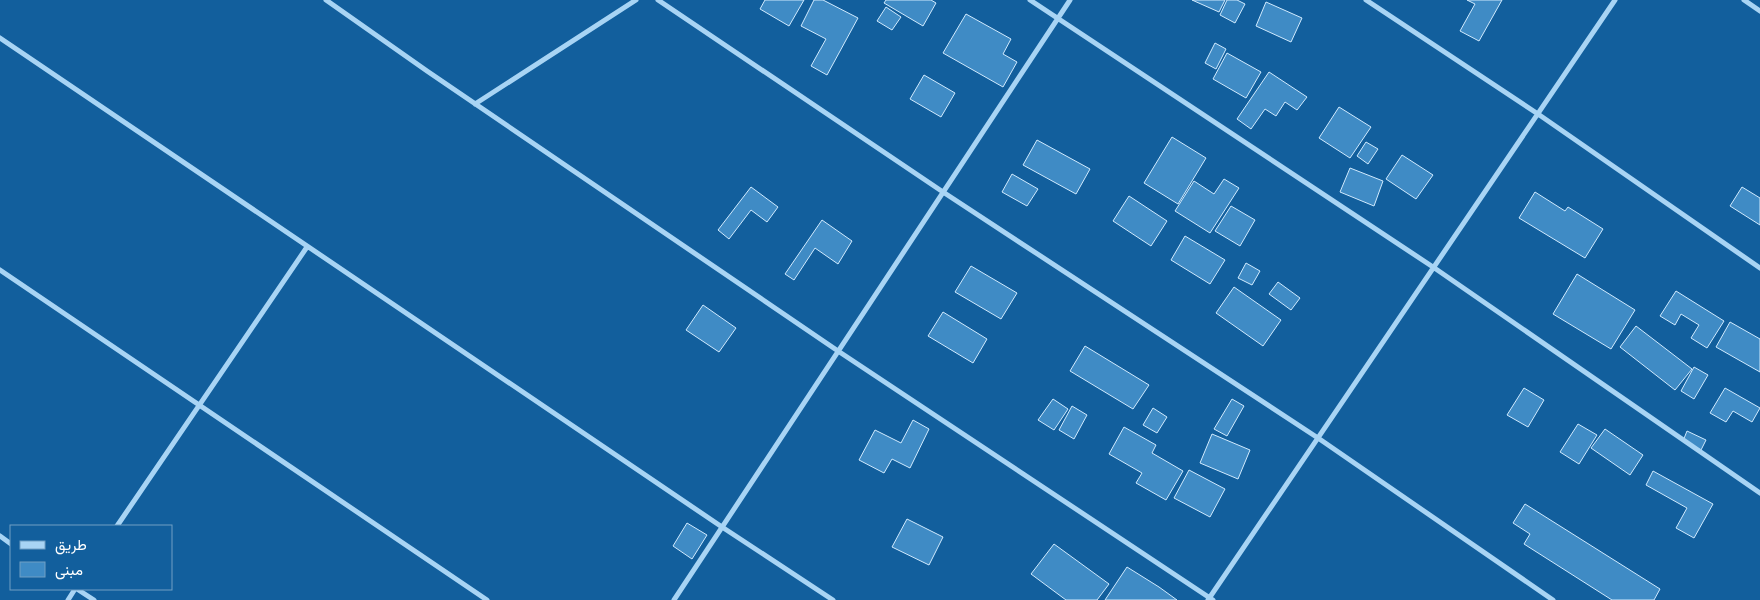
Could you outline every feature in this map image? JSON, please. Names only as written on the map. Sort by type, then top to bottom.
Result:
[{"type":"street","points":[[326,0],[475,104],[838,351],[1210,599],[1615,0]]},
{"type":"street","points":[[475,104],[636,0]]},
{"type":"street","points":[[658,0],[943,192],[1318,438],[1553,600]]},
{"type":"street","points":[[1030,0],[1433,268],[1760,493]]},
{"type":"street","points":[[674,600],[1070,0]]},
{"type":"street","points":[[1366,0],[1538,114],[1760,268]]},
{"type":"street","points":[[1744,0],[1760,11]]},
{"type":"street","points":[[0,38],[722,527],[833,600]]},
{"type":"street","points":[[118,525],[307,246]]},
{"type":"street","points":[[0,270],[487,600]]},
{"type":"street","points":[[78,590],[94,600]]},
{"type":"building","points":[[765,0],[804,0],[789,26],[760,9]]},
{"type":"building","points":[[814,0],[823,0],[858,18],[827,75],[811,66],[826,39],[801,26]]},
{"type":"building","points":[[886,0],[931,0],[936,3],[923,26],[884,3]]},
{"type":"building","points":[[1192,0],[1225,0],[1219,12]]},
{"type":"building","points":[[1227,0],[1237,0],[1245,4],[1235,23],[1220,15]]},
{"type":"building","points":[[1467,0],[1502,0],[1479,41],[1460,31],[1475,4]]},
{"type":"building","points":[[1266,2],[1302,18],[1291,42],[1256,26]]},
{"type":"building","points":[[886,7],[901,17],[892,30],[877,21]]},
{"type":"building","points":[[966,14],[1011,39],[1003,54],[1017,62],[1003,87],[943,53]]},
{"type":"building","points":[[1215,43],[1226,49],[1216,69],[1205,63]]},
{"type":"building","points":[[1227,53],[1261,72],[1246,98],[1213,79]]},
{"type":"building","points":[[1269,72],[1307,97],[1297,110],[1285,102],[1276,116],[1265,109],[1251,129],[1237,119]]},
{"type":"building","points":[[924,75],[955,93],[941,117],[910,99]]},
{"type":"building","points":[[1339,107],[1371,127],[1350,158],[1319,138]]},
{"type":"building","points":[[1172,137],[1206,158],[1178,204],[1144,183]]},
{"type":"building","points":[[1037,140],[1090,169],[1076,194],[1023,165]]},
{"type":"building","points":[[1366,142],[1378,149],[1368,164],[1357,156]]},
{"type":"building","points":[[1402,155],[1433,175],[1416,199],[1386,179]]},
{"type":"building","points":[[1350,168],[1383,181],[1374,206],[1340,192]]},
{"type":"building","points":[[1012,174],[1038,189],[1027,206],[1002,192]]},
{"type":"building","points":[[1224,179],[1239,188],[1210,233],[1175,211],[1194,181],[1214,194]]},
{"type":"building","points":[[751,187],[778,207],[767,222],[751,210],[729,239],[718,230]]},
{"type":"building","points":[[1742,187],[1760,198],[1760,225],[1730,206]]},
{"type":"building","points":[[1535,192],[1565,211],[1568,207],[1603,229],[1585,258],[1519,218]]},
{"type":"building","points":[[1129,196],[1167,221],[1151,246],[1113,221]]},
{"type":"building","points":[[1231,206],[1255,220],[1240,246],[1215,231]]},
{"type":"building","points":[[822,220],[852,241],[838,264],[815,248],[794,280],[785,274]]},
{"type":"building","points":[[1185,236],[1225,260],[1210,284],[1171,260]]},
{"type":"building","points":[[1246,263],[1260,271],[1252,285],[1238,278]]},
{"type":"building","points":[[971,266],[1017,293],[1001,319],[955,292]]},
{"type":"building","points":[[1577,274],[1635,310],[1611,349],[1553,314]]},
{"type":"building","points":[[1278,282],[1300,298],[1291,310],[1269,294]]},
{"type":"building","points":[[1234,287],[1281,320],[1263,346],[1216,313]]},
{"type":"building","points":[[1676,291],[1724,321],[1707,348],[1691,338],[1699,325],[1681,314],[1675,325],[1660,316]]},
{"type":"building","points":[[703,305],[736,328],[719,352],[686,330]]},
{"type":"building","points":[[943,312],[987,339],[973,363],[928,336]]},
{"type":"building","points":[[1730,322],[1760,339],[1760,372],[1716,347]]},
{"type":"building","points":[[1636,326],[1692,369],[1675,390],[1620,347]]},
{"type":"building","points":[[1085,346],[1149,385],[1133,409],[1070,371]]},
{"type":"building","points":[[1694,367],[1708,375],[1694,399],[1681,391]]},
{"type":"building","points":[[1524,388],[1544,400],[1528,427],[1507,415]]},
{"type":"building","points":[[1725,388],[1760,408],[1752,422],[1733,411],[1726,422],[1710,413]]},
{"type":"building","points":[[1053,399],[1068,409],[1054,430],[1038,420]]},
{"type":"building","points":[[1232,399],[1244,406],[1227,436],[1214,429]]},
{"type":"building","points":[[1072,406],[1087,415],[1074,439],[1059,430]]},
{"type":"building","points":[[1153,408],[1167,417],[1157,433],[1143,425]]},
{"type":"building","points":[[913,420],[929,429],[910,468],[892,459],[884,473],[859,460],[875,430],[901,443]]},
{"type":"building","points":[[1578,424],[1597,435],[1579,464],[1560,452]]},
{"type":"building","points":[[1124,427],[1156,445],[1152,453],[1183,471],[1166,500],[1136,483],[1142,473],[1109,454]]},
{"type":"building","points":[[1605,429],[1643,455],[1630,475],[1591,448]]},
{"type":"building","points":[[1687,431],[1706,440],[1701,450],[1683,441]]},
{"type":"building","points":[[1212,434],[1250,450],[1238,479],[1200,463]]},
{"type":"building","points":[[1189,470],[1225,489],[1210,517],[1174,498]]},
{"type":"building","points":[[1653,471],[1713,504],[1694,538],[1676,528],[1687,508],[1646,485]]},
{"type":"building","points":[[1525,504],[1660,589],[1654,600],[1612,600],[1524,544],[1530,534],[1513,523]]},
{"type":"building","points":[[907,519],[943,537],[929,565],[892,547]]},
{"type":"building","points":[[687,523],[707,535],[692,559],[673,546]]},
{"type":"building","points":[[1054,544],[1109,584],[1097,600],[1066,600],[1031,574]]},
{"type":"building","points":[[1127,567],[1159,587],[1177,600],[1105,600]]}]
